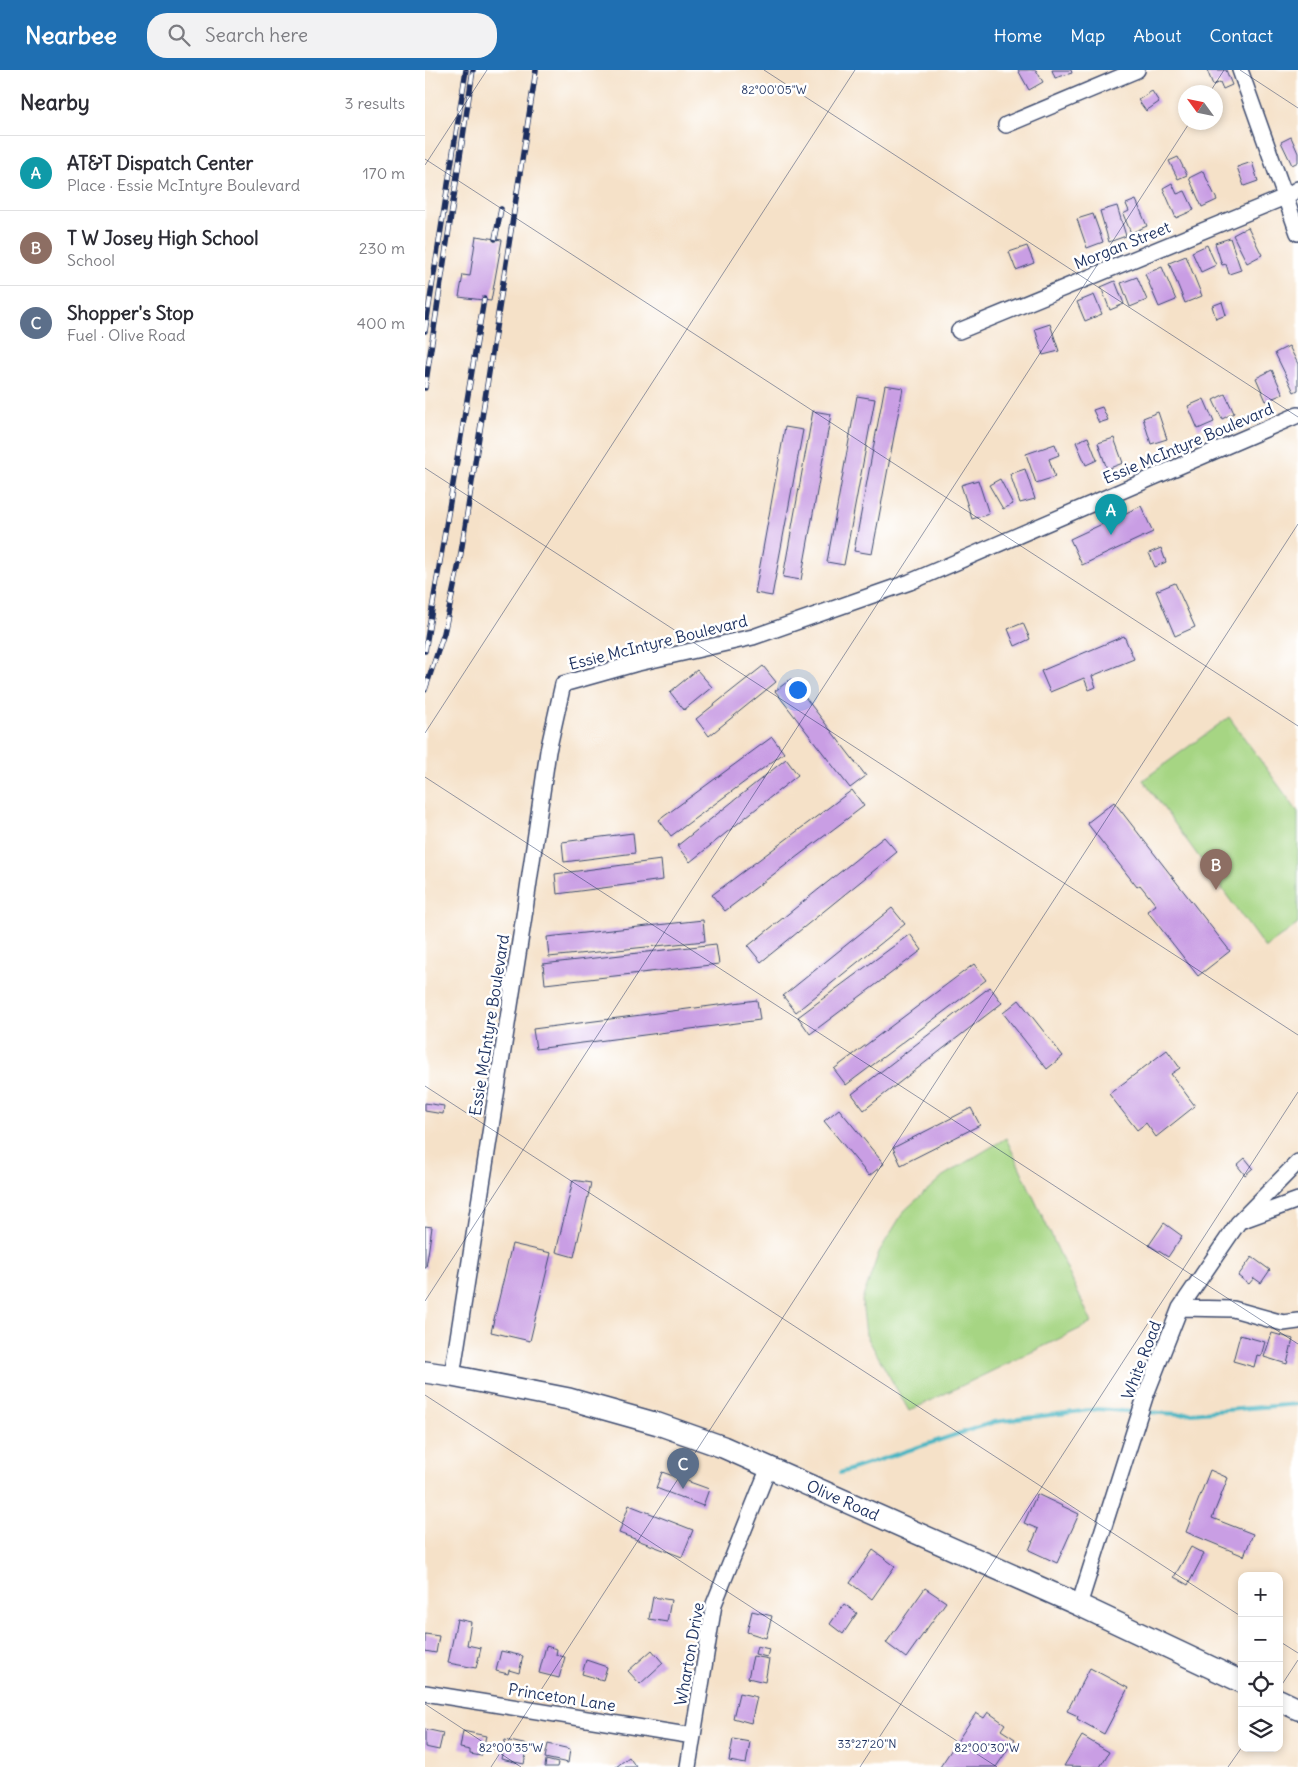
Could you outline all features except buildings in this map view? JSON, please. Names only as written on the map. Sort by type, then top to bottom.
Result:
[{"type":"street","points":[[1006,125],[1137,70]]},
{"type":"street","points":[[1240,70],[1292,193],[1298,232]]},
{"type":"street","name":"Morgan Street","points":[[959,331],[1292,193]]},
{"type":"street","name":"Essie McIntyre Boulevard","points":[[451,1376],[524,916],[548,751],[563,684],[634,664],[753,636],[910,582],[1298,415]]},
{"type":"street","name":"White Road","points":[[1079,1604],[1140,1412],[1180,1308],[1238,1223],[1298,1162]]},
{"type":"street","points":[[1238,1223],[1298,1200]]},
{"type":"street","points":[[1180,1308],[1233,1309],[1283,1322],[1298,1321]]},
{"type":"street","name":"Olive Road","points":[[425,1372],[569,1399],[723,1447],[1079,1604],[1238,1680]]},
{"type":"street","name":"Wharton Drive","points":[[688,1767],[714,1604],[769,1467]]},
{"type":"street","name":"Princeton Lane","points":[[425,1693],[693,1736]]},
{"type":"street","points":[[1283,1702],[1298,1709]]},
{"type":"green space","points":[[1229,717],[1298,812],[1298,924],[1265,948],[1143,780]]},
{"type":"green space","points":[[1006,1138],[1092,1323],[909,1411],[866,1335],[862,1300],[879,1252],[904,1211],[943,1176]]},
{"type":"waterway","points":[[1143,1412],[1179,1414],[1298,1404]]},
{"type":"waterway","points":[[840,1473],[994,1422],[1098,1409],[1136,1412]]},
{"type":"railway","points":[[425,331],[466,70]]},
{"type":"railway","points":[[425,388],[473,70]]},
{"type":"railway","points":[[425,690],[444,633],[460,559],[536,70]]},
{"type":"railway","points":[[495,239],[501,209]]},
{"type":"railway","points":[[425,651],[484,299]]},
{"type":"place","name":"AT&T Dispatch Center","points":[[1111,535]]},
{"type":"place","name":"T W Josey High School","points":[[1216,890]]},
{"type":"place","name":"Shopper's Stop","points":[[683,1489]]}]
